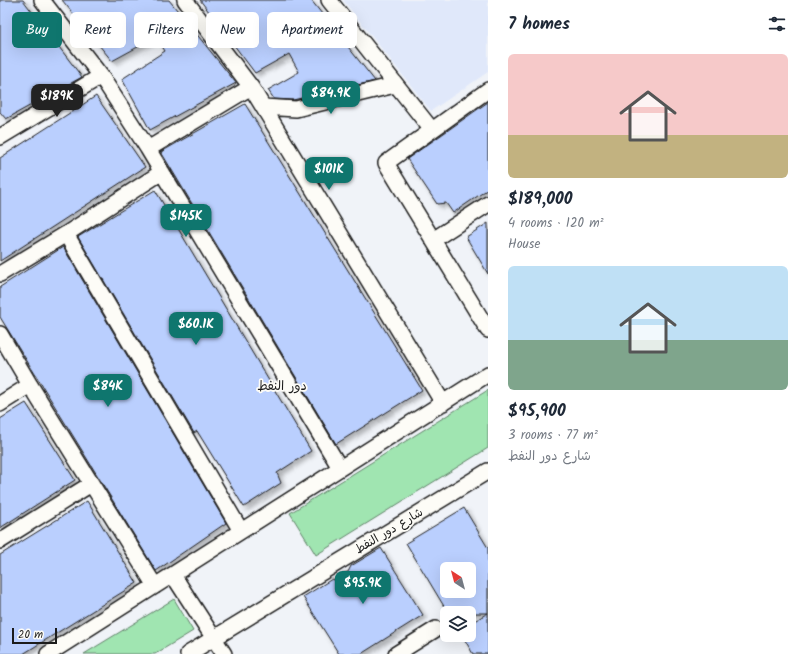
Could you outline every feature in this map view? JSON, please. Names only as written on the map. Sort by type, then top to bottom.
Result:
[{"type":"street","points":[[42,0],[101,76],[148,149],[340,468]]},
{"type":"street","points":[[185,0],[251,86],[443,403]]},
{"type":"street","points":[[329,0],[432,130]]},
{"type":"street","points":[[2,132],[101,76]]},
{"type":"street","points":[[263,107],[296,109],[395,85]]},
{"type":"street","points":[[148,149],[251,86]]},
{"type":"street","points":[[488,90],[386,163],[488,330]]},
{"type":"street","points":[[0,274],[66,234],[162,172]]},
{"type":"street","points":[[433,240],[488,204]]},
{"type":"street","points":[[66,234],[241,531]]},
{"type":"street","points":[[0,334],[155,586]]},
{"type":"street","points":[[48,654],[488,374]]},
{"type":"street","points":[[0,404],[30,385]]},
{"type":"street","name":"شارع دور النفط","points":[[188,654],[488,471]]},
{"type":"street","points":[[0,541],[91,484]]},
{"type":"street","points":[[173,575],[224,654]]},
{"type":"street","points":[[396,654],[436,629]]},
{"type":"shaded area","points":[[343,0],[488,0],[488,72],[431,111],[357,18],[357,12],[353,12]]},
{"type":"green space","points":[[488,390],[488,448],[316,555],[290,513]]},
{"type":"green space","points":[[174,599],[193,631],[155,654],[84,654]]},
{"type":"building","points":[[0,0],[23,0],[32,12],[12,12],[12,48],[60,48],[82,77],[6,119],[0,112]]},
{"type":"building","points":[[62,0],[169,0],[179,12],[134,12],[134,48],[136,48],[112,61],[101,48],[126,48],[126,12],[72,12]]},
{"type":"building","points":[[200,0],[311,0],[320,12],[267,12],[267,48],[349,48],[375,81],[293,100],[274,99],[268,90],[299,72],[289,54],[255,73],[236,48],[259,48],[259,12],[209,12]]},
{"type":"building","points":[[198,36],[206,48],[208,48],[236,83],[150,130],[122,79],[165,51],[163,48],[198,48]]},
{"type":"building","points":[[96,96],[145,167],[0,261],[0,158]]},
{"type":"building","points":[[488,102],[488,189],[453,213],[446,203],[437,204],[407,159]]},
{"type":"building","points":[[245,104],[422,390],[336,444],[161,152]]},
{"type":"building","points":[[155,190],[311,451],[277,473],[281,483],[244,507],[197,431],[194,433],[78,237]]},
{"type":"building","points":[[488,223],[488,274],[466,237]]},
{"type":"building","points":[[63,247],[226,523],[156,571],[0,317],[0,287]]},
{"type":"building","points":[[26,403],[75,480],[0,528],[0,419]]},
{"type":"building","points":[[87,501],[137,583],[23,654],[0,654],[0,555]]},
{"type":"building","points":[[464,508],[488,548],[488,613],[476,613],[476,606],[444,606],[406,543]]},
{"type":"building","points":[[381,548],[423,615],[361,654],[339,654],[303,597],[332,579],[334,580],[343,573],[348,572],[351,566]]},
{"type":"building","points":[[488,613],[488,654],[473,654],[466,642],[476,642],[476,620]]},
{"type":"district","name":"دور النفط","points":[[282,386]]}]
